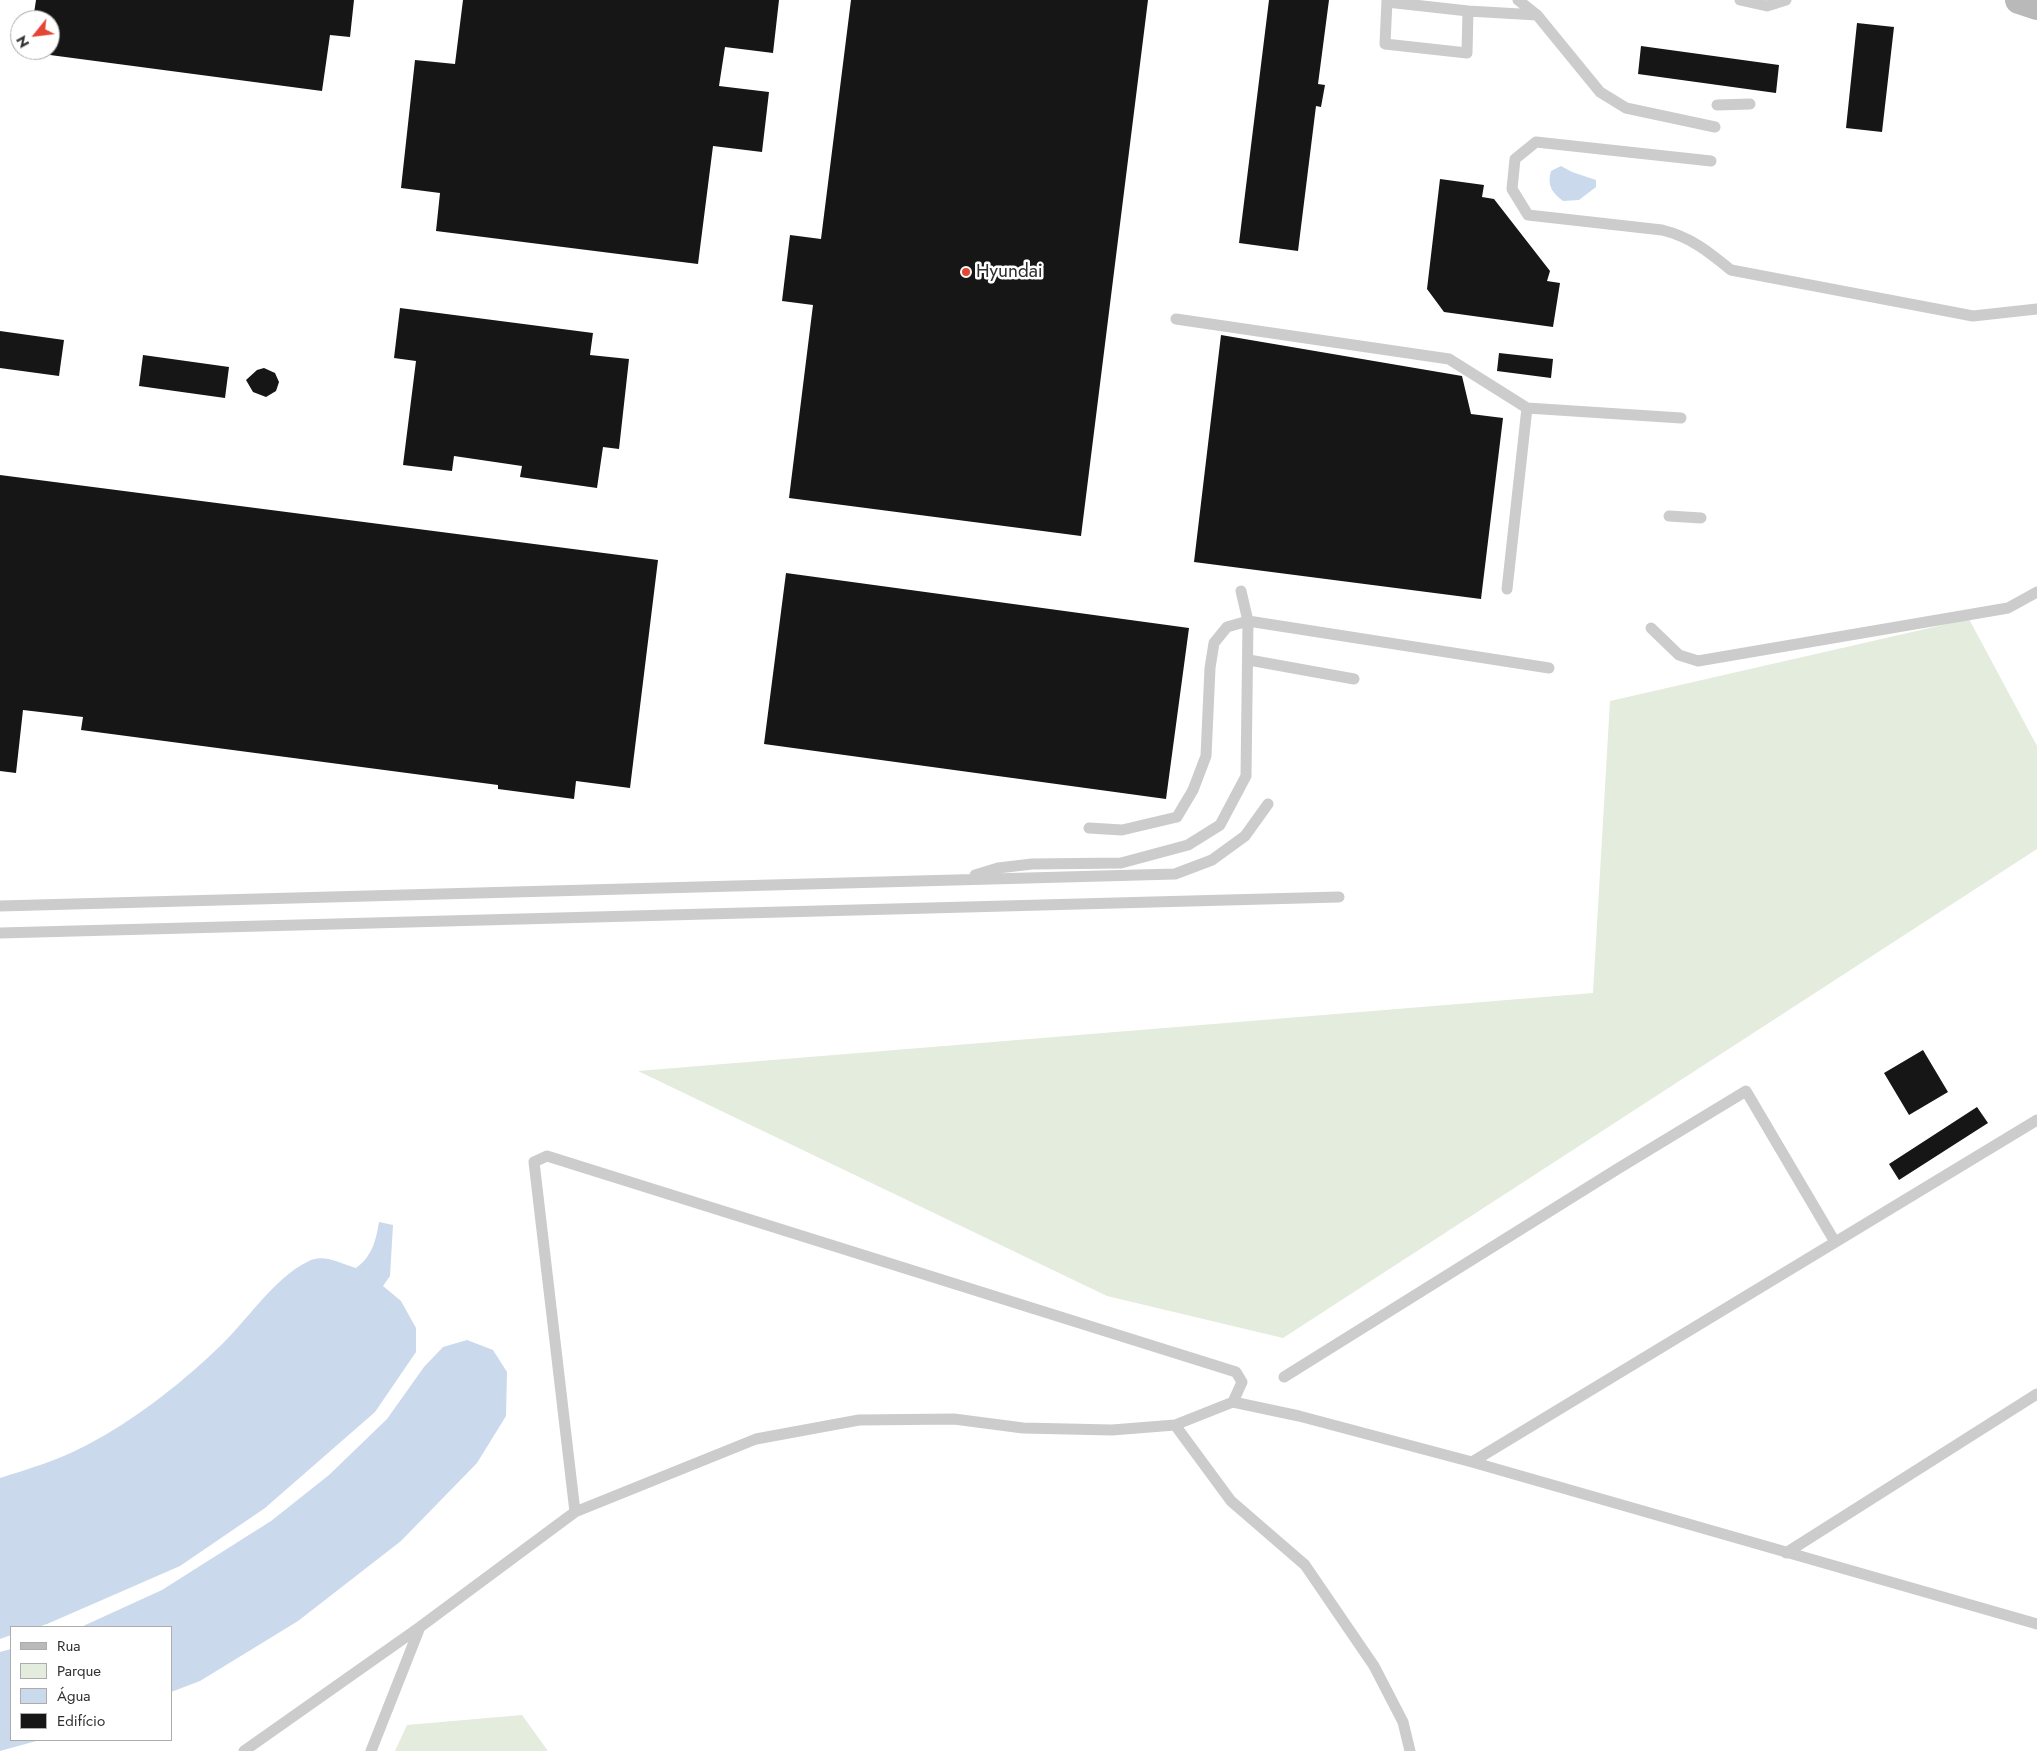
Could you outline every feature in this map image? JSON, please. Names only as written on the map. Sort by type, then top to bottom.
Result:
[{"type":"main road","points":[[2020,0],[2037,6]]},
{"type":"lane","points":[[1518,0],[1537,15],[1600,92],[1626,108],[1715,127]]},
{"type":"lane","points":[[1740,0],[1767,6],[1786,0]]},
{"type":"lane","points":[[1468,12],[1466,53],[1385,44],[1387,1],[1468,12],[1537,15]]},
{"type":"lane","points":[[1717,105],[1750,104]]},
{"type":"lane","points":[[1710,161],[1536,142],[1515,159],[1512,189],[1528,215],[1662,230],[1681,235],[1702,246],[1731,270],[1973,316],[2037,309]]},
{"type":"lane","points":[[1176,319],[1449,358],[1527,408],[1681,418]]},
{"type":"lane","points":[[1506,589],[1527,408]]},
{"type":"lane","points":[[1669,516],[1701,518]]},
{"type":"lane","points":[[959,880],[998,868],[1032,864],[1122,863],[1188,845],[1220,825],[1246,776],[1248,621],[1241,590]]},
{"type":"lane","points":[[1651,628],[1679,655],[1698,661],[2008,608],[2037,592]]},
{"type":"lane","points":[[1089,828],[1122,830],[1177,817],[1193,790],[1206,756],[1210,668],[1214,643],[1227,627],[1248,621],[1549,668]]},
{"type":"lane","points":[[1248,660],[1354,679]]},
{"type":"lane","points":[[0,906],[1175,874],[1212,860],[1245,836],[1268,804]]},
{"type":"lane","points":[[0,934],[1339,897]]},
{"type":"lane","points":[[1284,1377],[1746,1091],[1835,1242]]},
{"type":"lane","points":[[1472,1462],[2037,1120]]},
{"type":"lane","points":[[575,1512],[534,1162],[547,1156],[1236,1372],[1242,1382],[1233,1402]]},
{"type":"lane","points":[[1786,1553],[2037,1394]]},
{"type":"lane","points":[[244,1751],[420,1627],[575,1512],[756,1439],[859,1420],[954,1420],[1023,1428],[1112,1430],[1175,1425],[1233,1402],[1299,1416],[1472,1462],[2037,1624]]},
{"type":"lane","points":[[1175,1425],[1232,1501],[1305,1565],[1374,1666],[1403,1722],[1410,1751]]},
{"type":"lane","points":[[371,1751],[420,1627]]},
{"type":"green space","points":[[1969,619],[2037,746],[2037,849],[1283,1338],[1107,1296],[638,1071],[1593,993],[1610,701]]},
{"type":"green space","points":[[522,1715],[548,1751],[395,1751],[407,1725]]},
{"type":"water","points":[[1561,166],[1596,180],[1596,187],[1579,200],[1563,201],[1553,192],[1550,185],[1551,171]]},
{"type":"water","points":[[379,1222],[393,1225],[390,1276],[383,1286],[401,1301],[416,1328],[416,1352],[375,1412],[265,1508],[180,1566],[47,1624],[41,1626],[10,1626],[10,1635],[0,1639],[0,1478],[75,1451],[120,1426],[170,1390],[201,1363],[227,1339],[284,1278],[296,1269],[309,1261],[320,1258],[356,1268],[366,1259],[375,1242]]},
{"type":"water","points":[[467,1340],[493,1350],[507,1372],[506,1416],[477,1463],[401,1541],[298,1621],[200,1681],[172,1692],[172,1626],[83,1626],[162,1590],[271,1521],[329,1475],[387,1419],[424,1367],[443,1347]]},
{"type":"water","points":[[10,1649],[10,1741],[36,1741],[0,1751],[0,1652]]},
{"type":"building","points":[[36,0],[354,0],[350,37],[330,35],[322,91],[60,56],[60,10],[34,10]]},
{"type":"building","points":[[463,0],[779,0],[773,53],[725,47],[719,86],[769,92],[762,152],[713,146],[698,264],[436,231],[440,193],[401,188],[415,60],[455,64]]},
{"type":"building","name":"Hyundai","points":[[851,0],[1148,0],[1081,536],[789,498],[813,305],[782,301],[790,235],[821,239]]},
{"type":"building","points":[[1269,0],[1329,0],[1318,84],[1325,85],[1321,107],[1316,106],[1298,251],[1239,243]]},
{"type":"building","points":[[1857,23],[1894,27],[1882,132],[1846,128]]},
{"type":"building","points":[[1641,46],[1779,65],[1776,93],[1638,74]]},
{"type":"building","points":[[1440,179],[1484,185],[1482,197],[1494,199],[1550,271],[1547,281],[1560,283],[1553,327],[1444,312],[1427,289]]},
{"type":"building","points":[[400,308],[593,333],[590,355],[629,359],[619,449],[603,447],[597,488],[520,477],[522,466],[454,456],[452,471],[403,465],[416,361],[394,358]]},
{"type":"building","points":[[0,331],[64,340],[59,376],[0,368]]},
{"type":"building","points":[[1221,335],[1462,376],[1471,414],[1503,418],[1481,599],[1194,562]]},
{"type":"building","points":[[1499,353],[1553,359],[1551,378],[1497,371]]},
{"type":"building","points":[[143,355],[229,367],[225,398],[139,386]]},
{"type":"building","points":[[264,368],[275,373],[279,382],[276,391],[266,397],[253,392],[246,380],[257,370]]},
{"type":"building","points":[[0,475],[658,560],[630,788],[576,781],[574,799],[498,789],[498,785],[81,730],[83,717],[23,710],[16,773],[0,771]]},
{"type":"building","points":[[786,573],[1189,628],[1166,799],[764,744]]},
{"type":"building","points":[[1923,1050],[1948,1092],[1909,1115],[1884,1073]]},
{"type":"building","points":[[1977,1107],[1988,1123],[1899,1180],[1889,1164]]},
{"type":"place","name":"Hyundai","points":[[966,272]]}]
